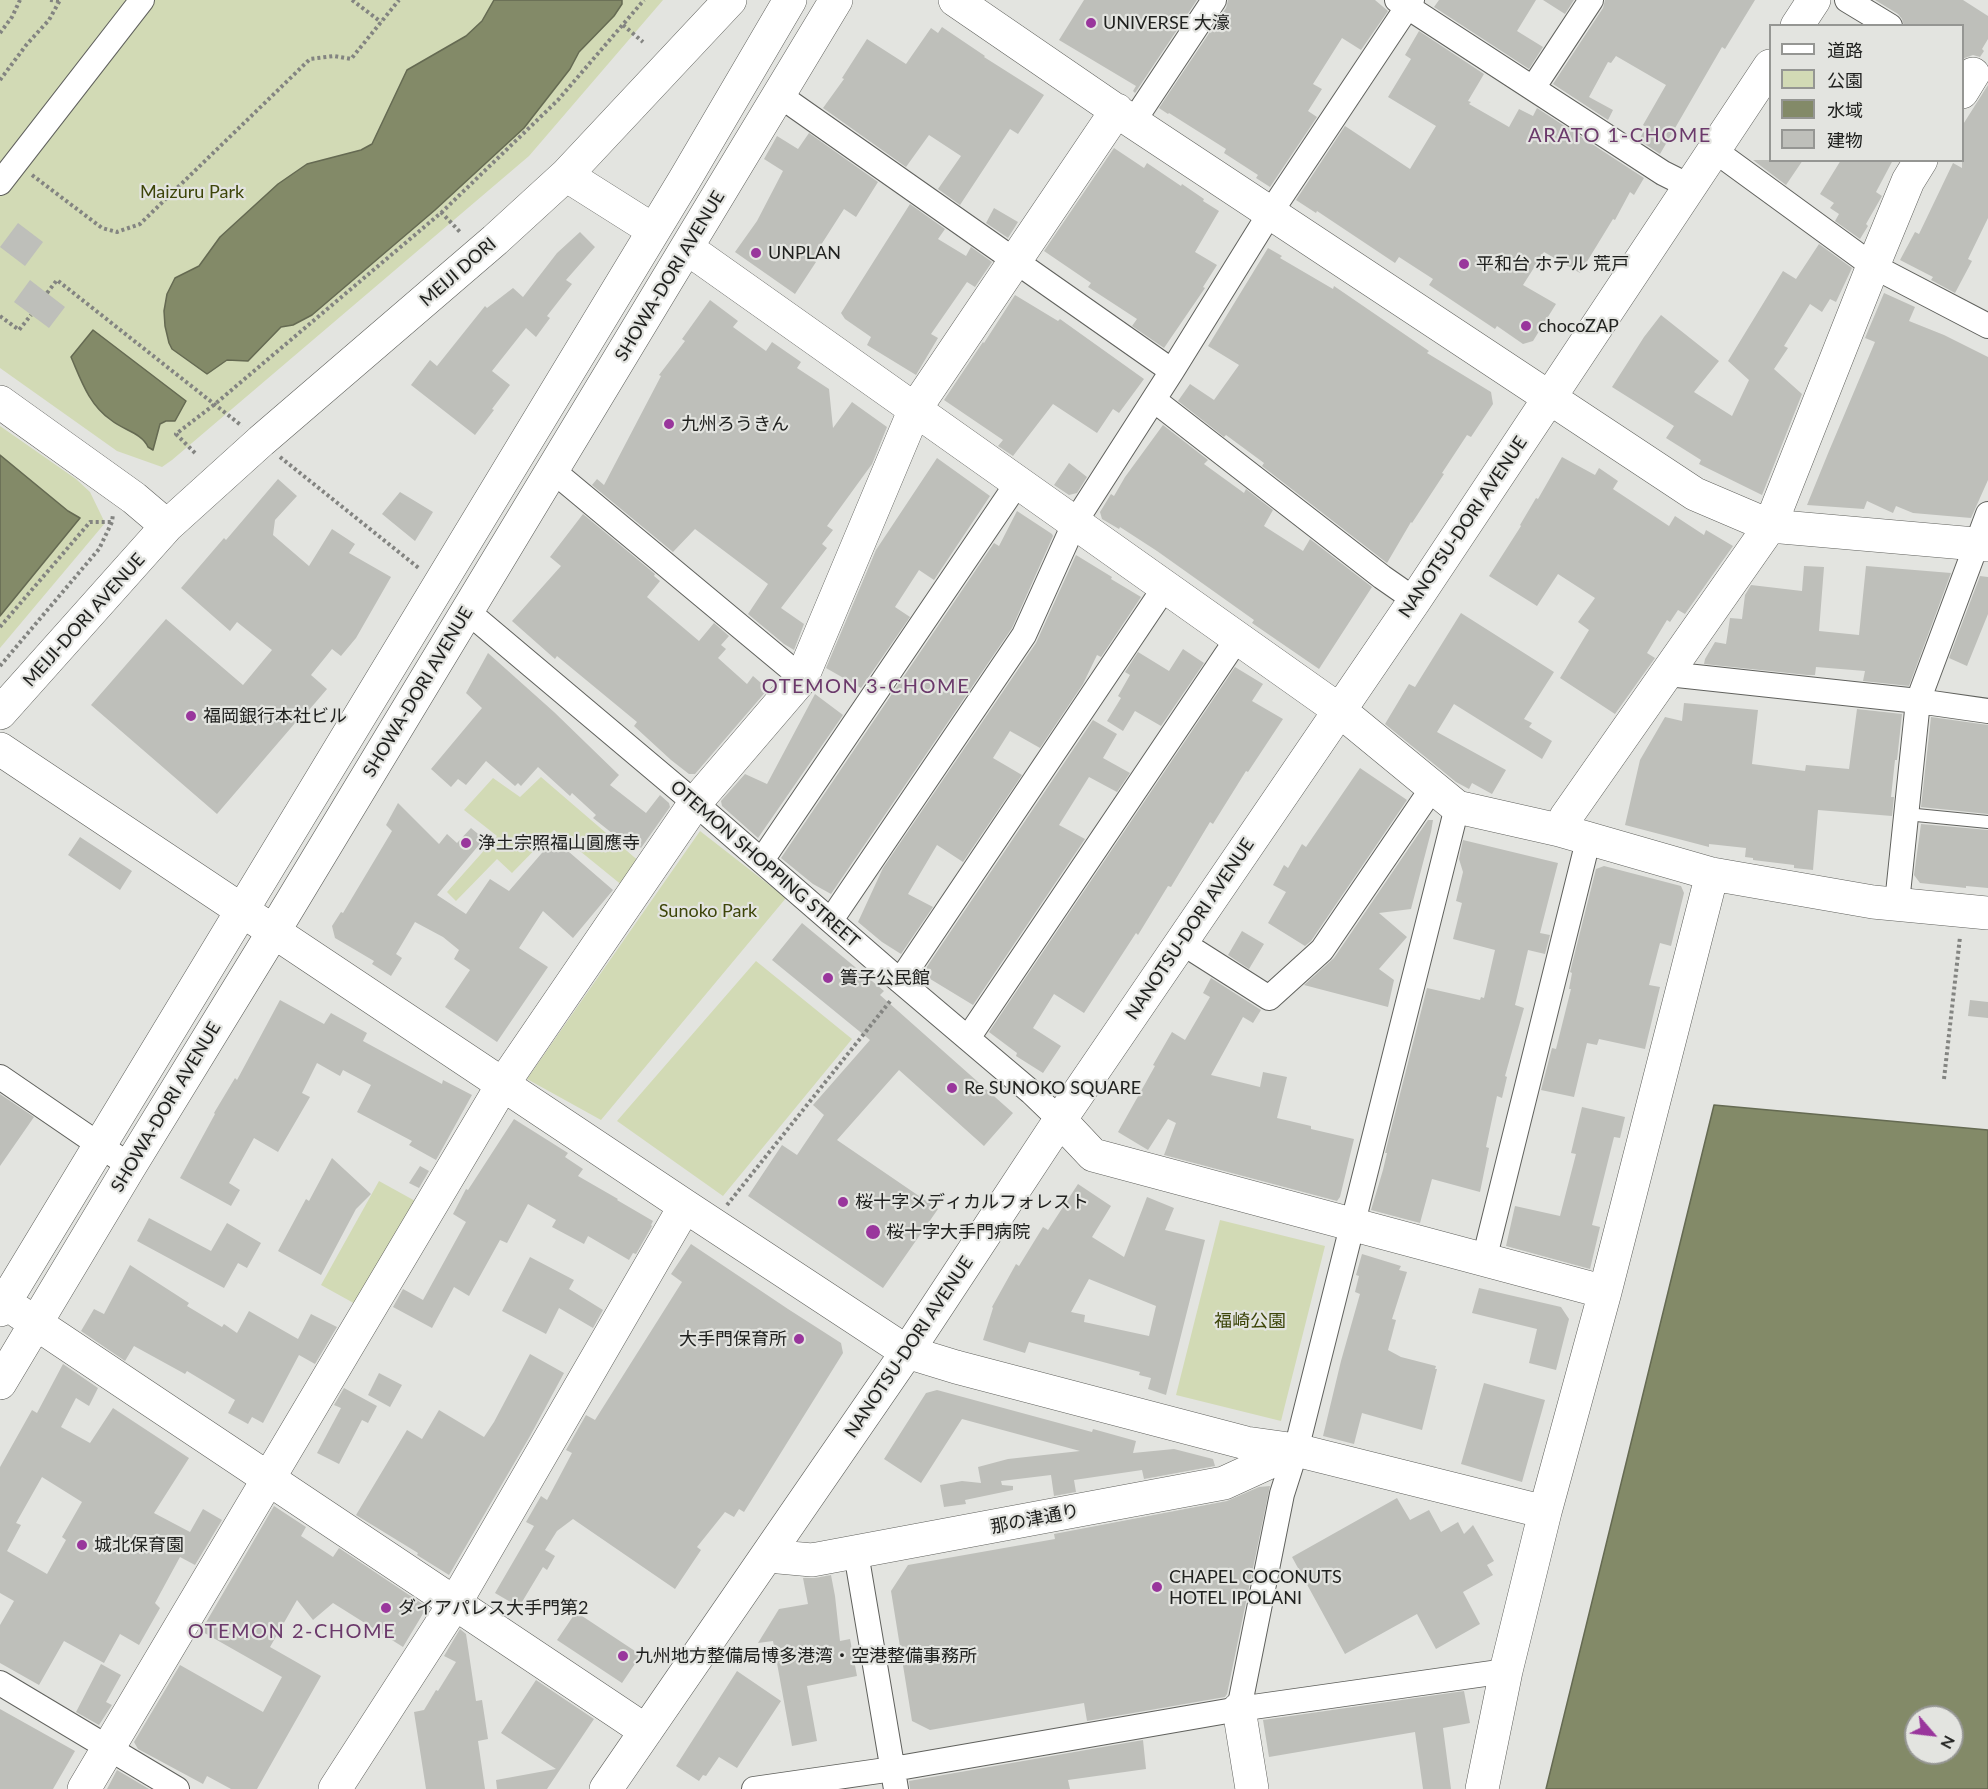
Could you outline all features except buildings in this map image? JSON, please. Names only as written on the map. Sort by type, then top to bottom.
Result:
[{"type":"street","points":[[0,183],[142,0]]},
{"type":"street","name":"MEIJI DORI","points":[[167,526],[261,441],[495,240],[566,175],[730,0]]},
{"type":"street","name":"SHOWA-DORI AVENUE","points":[[2,1304],[90,1138],[242,910],[440,585],[790,0]]},
{"type":"street","name":"SHOWA-DORI AVENUE","points":[[0,1383],[836,0]]},
{"type":"street","points":[[84,1789],[503,1084],[695,802],[802,678],[915,409],[1014,260],[1214,0]]},
{"type":"street","points":[[1533,88],[1591,0]]},
{"type":"street","points":[[1798,24],[1814,0]]},
{"type":"street","points":[[1847,0],[1887,24]]},
{"type":"street","points":[[831,920],[1024,634],[1076,522],[1405,2],[1663,173],[1691,187]]},
{"type":"street","points":[[974,5],[1125,116],[1695,494],[1770,526],[1982,544]]},
{"type":"street","name":"NANOTSU-DORI AVENUE","points":[[606,1789],[907,1352],[1060,1120],[1415,600],[1769,68]]},
{"type":"street","points":[[779,95],[1172,372]]},
{"type":"street","points":[[1714,150],[1873,266],[1988,326]]},
{"type":"street","points":[[1559,830],[1770,526],[1873,266],[1908,181],[1920,162]]},
{"type":"street","points":[[566,175],[653,230]]},
{"type":"street","points":[[687,248],[1339,710],[1445,797],[1712,874],[1873,902],[1988,913]]},
{"type":"street","points":[[1154,400],[1382,577],[1415,600]]},
{"type":"street","points":[[0,402],[134,498],[167,526]]},
{"type":"street","points":[[552,471],[802,678]]},
{"type":"street","points":[[762,860],[1018,482]]},
{"type":"street","points":[[1897,903],[1918,701],[1982,544],[1988,514]]},
{"type":"street","name":"MEIJI-DORI AVENUE","points":[[0,713],[167,526]]},
{"type":"street","points":[[898,987],[1166,587]]},
{"type":"street","name":"OTEMON SHOPPING STREET","points":[[467,611],[695,802],[831,920],[898,987],[968,1038],[1060,1120]]},
{"type":"street","points":[[968,1038],[1237,639]]},
{"type":"street","points":[[1668,674],[1918,701],[1988,711]]},
{"type":"street","points":[[0,749],[907,1352],[1246,1443],[1296,1450],[1545,1512]]},
{"type":"street","points":[[1181,942],[1269,998],[1322,950],[1445,797]]},
{"type":"street","points":[[1252,1789],[1239,1709],[1282,1494],[1296,1450],[1352,1225],[1445,797]]},
{"type":"street","points":[[1484,1260],[1585,853]]},
{"type":"street","points":[[1482,1789],[1506,1671],[1545,1512],[1605,1292],[1712,874]]},
{"type":"street","points":[[0,1077],[130,1166]]},
{"type":"street","points":[[1060,1120],[1093,1155],[1605,1292]]},
{"type":"street","points":[[335,1789],[455,1603],[685,1206]]},
{"type":"street","points":[[2,1304],[36,1324],[646,1731]]},
{"type":"street","name":"那の津通り","points":[[768,1556],[812,1560],[856,1553],[1224,1482],[1296,1450]]},
{"type":"street","points":[[856,1553],[894,1779]]},
{"type":"street","points":[[754,1789],[894,1779],[1239,1709],[1506,1671]]},
{"type":"street","points":[[0,1683],[177,1789]]},
{"type":"lane","points":[[1906,814],[1988,822]]},
{"type":"path","points":[[0,33],[12,17],[20,0]]},
{"type":"path","points":[[0,80],[49,20],[60,1],[50,0]]},
{"type":"path","points":[[352,0],[381,22]]},
{"type":"path","points":[[29,172],[102,228],[117,232],[140,224],[310,59],[334,56],[351,59],[399,0]]},
{"type":"path","points":[[195,453],[176,434],[215,404],[441,212],[558,100],[644,0]]},
{"type":"path","points":[[623,25],[643,42]]},
{"type":"path","points":[[441,212],[461,233]]},
{"type":"path","points":[[47,293],[57,280],[440,585]]},
{"type":"path","points":[[0,316],[19,330],[31,315]]},
{"type":"path","points":[[0,627],[90,522],[112,522],[99,549],[0,666]]},
{"type":"path","points":[[1944,1079],[1961,933]]},
{"type":"path","points":[[722,1210],[898,987]]},
{"type":"green space","name":"Maizuru Park","points":[[0,0],[663,0],[529,156],[162,467],[117,451],[0,368]]},
{"type":"green space","points":[[0,426],[76,479],[90,492],[105,523],[0,648]]},
{"type":"green space","points":[[541,777],[641,863],[623,886],[554,830],[512,873],[497,859],[456,901],[447,892],[497,836],[464,810],[493,778],[520,797]]},
{"type":"green space","name":"Sunoko Park","points":[[700,831],[786,898],[601,1120],[527,1079]]},
{"type":"green space","points":[[756,961],[852,1039],[723,1196],[617,1121]]},
{"type":"green space","points":[[379,1181],[417,1202],[359,1306],[321,1285]]},
{"type":"green space","name":"福崎公園","points":[[1220,1220],[1325,1246],[1281,1421],[1176,1395]]},
{"type":"water","points":[[494,0],[622,0],[622,4],[614,16],[579,52],[570,69],[524,128],[435,210],[312,315],[293,325],[281,327],[248,361],[227,360],[207,374],[172,349],[165,326],[164,311],[167,294],[175,278],[199,266],[220,237],[278,184],[307,164],[361,150],[372,144],[407,70],[466,36],[482,21]]},
{"type":"water","points":[[93,330],[186,401],[175,421],[160,424],[153,450],[137,435],[103,414],[91,400],[82,383],[71,357]]},
{"type":"water","points":[[0,455],[68,511],[80,518],[0,616]]},
{"type":"water","points":[[1714,1105],[1988,1130],[1988,1789],[1546,1789]]},
{"type":"place","name":"UNIVERSE 大濠","points":[[1091,23]]},
{"type":"place","name":"UNPLAN","points":[[756,253]]},
{"type":"place","name":"平和台 ホテル 荒戸","points":[[1464,264]]},
{"type":"place","name":"chocoZAP","points":[[1526,326]]},
{"type":"place","name":"九州ろうきん","points":[[669,424]]},
{"type":"place","name":"福岡銀行本社ビル","points":[[191,716]]},
{"type":"place","name":"浄土宗照福山圓應寺","points":[[466,843]]},
{"type":"place","name":"簀子公民館","points":[[828,978]]},
{"type":"place","name":"Re SUNOKO SQUARE","points":[[952,1088]]},
{"type":"place","name":"桜十字メディカルフォレスト","points":[[843,1202]]},
{"type":"place","name":"桜十字大手門病院","points":[[873,1232]]},
{"type":"place","name":"大手門保育所","points":[[799,1339]]},
{"type":"place","name":"城北保育園","points":[[82,1545]]},
{"type":"place","name":"CHAPEL COCONUTS HOTEL IPOLANI","points":[[1157,1587]]},
{"type":"place","name":"ダイアパレス大手門第2","points":[[386,1608]]},
{"type":"place","name":"九州地方整備局博多港湾・空港整備事務所","points":[[623,1656]]},
{"type":"district","name":"ARATO 1-CHOME","points":[[1620,136]]},
{"type":"district","name":"OTEMON 3-CHOME","points":[[866,687]]},
{"type":"district","name":"OTEMON 2-CHOME","points":[[292,1632]]}]
